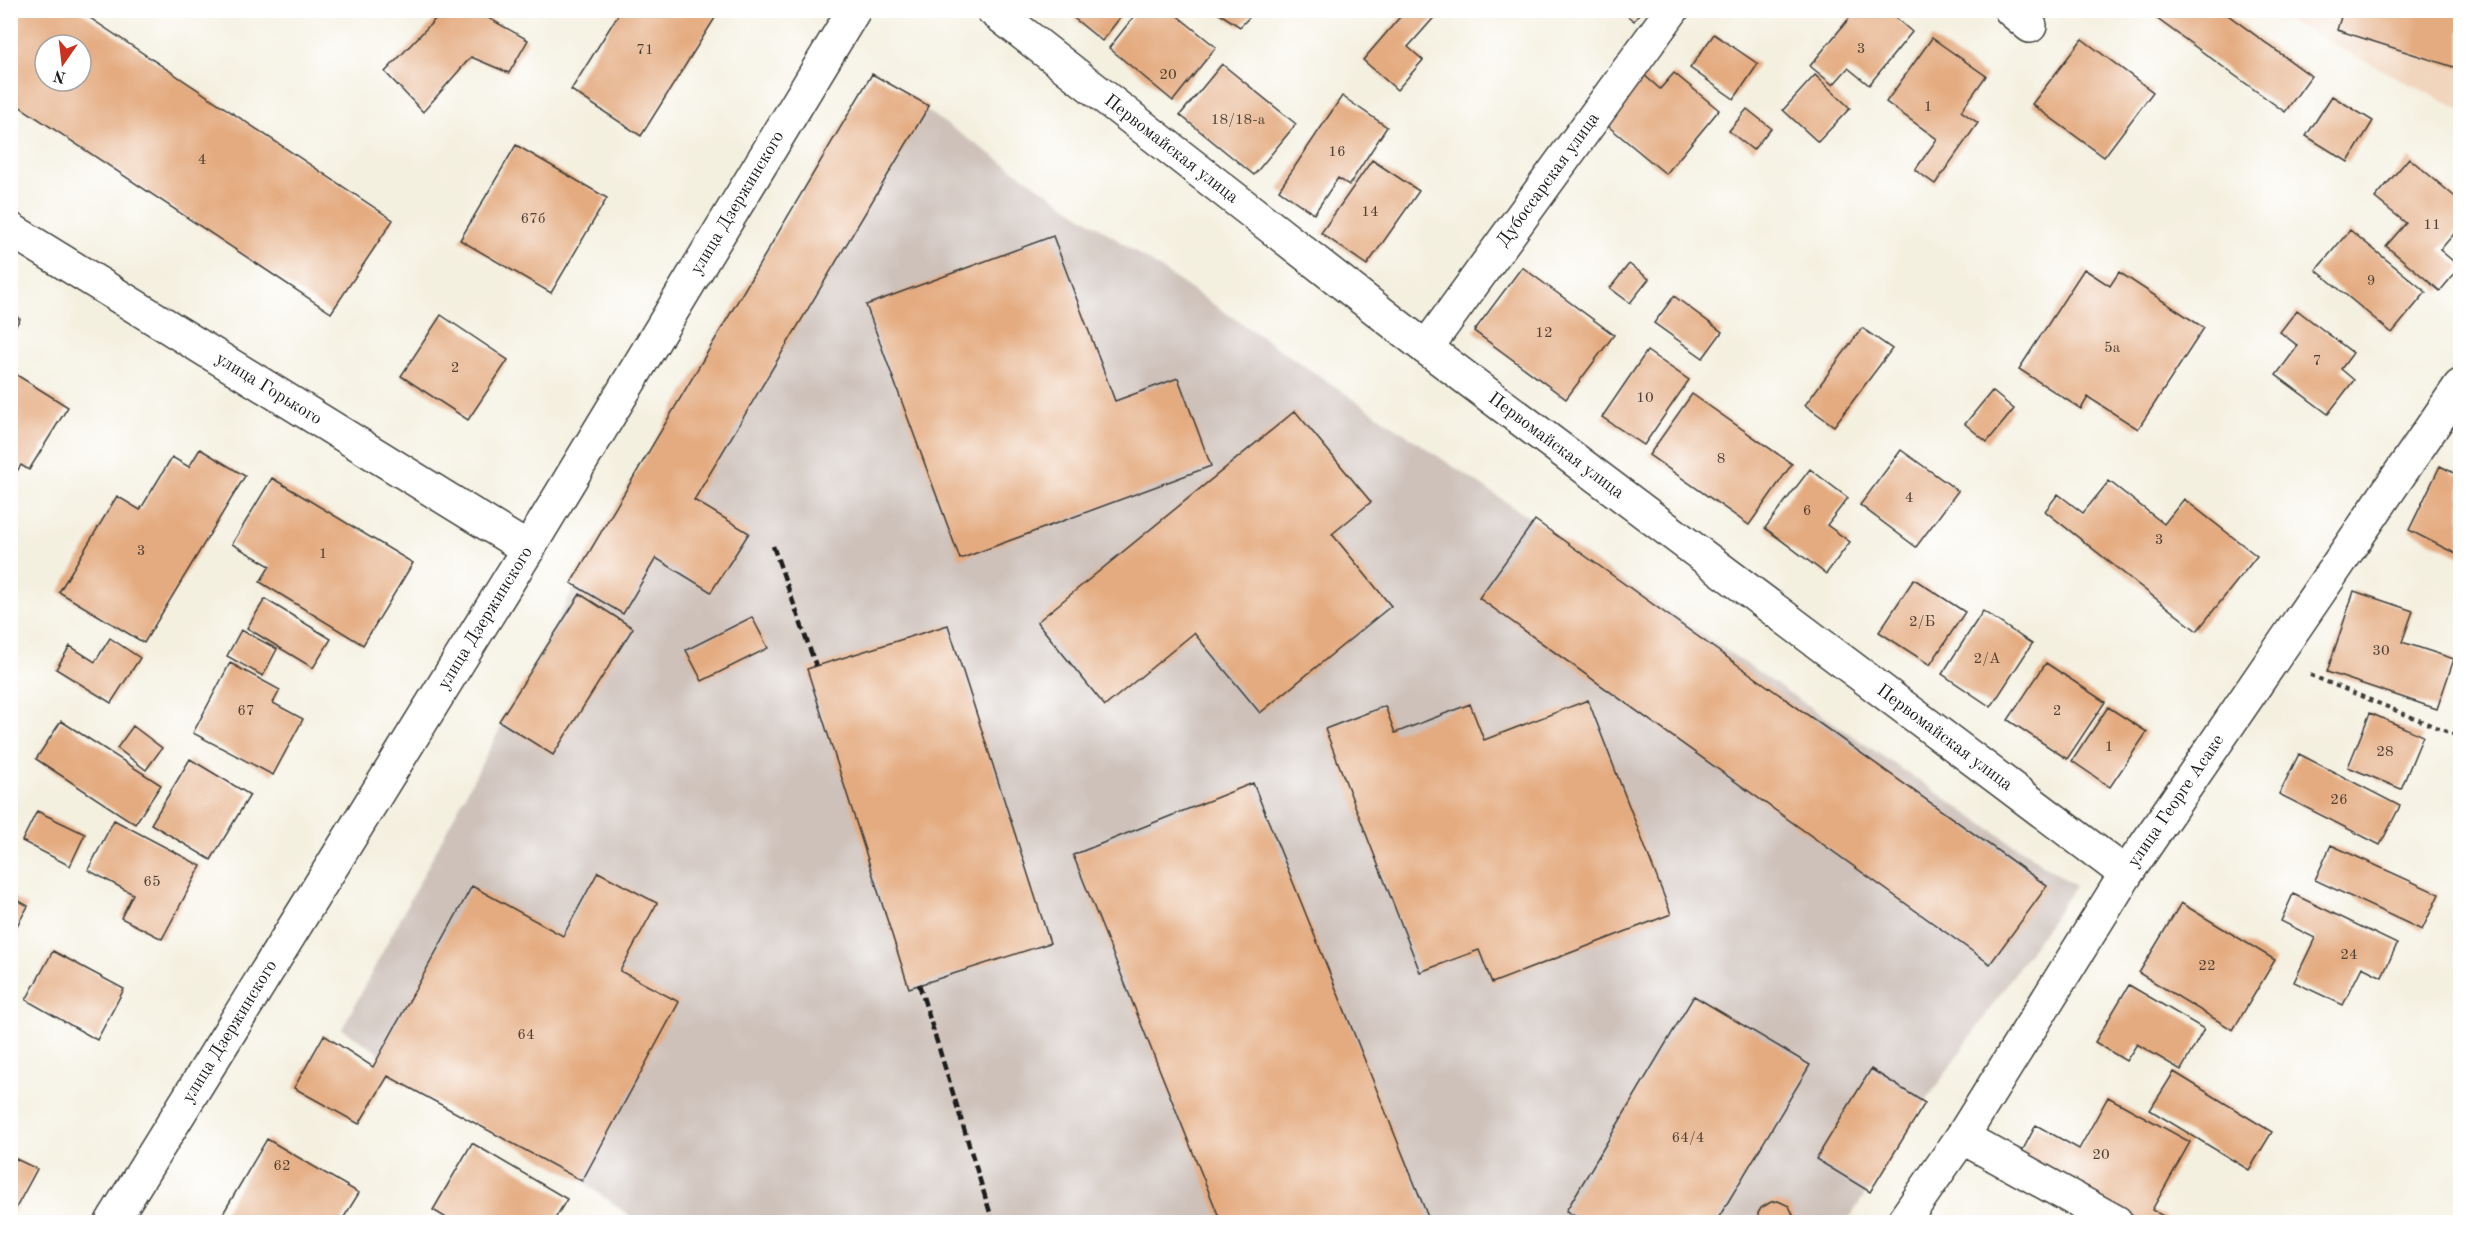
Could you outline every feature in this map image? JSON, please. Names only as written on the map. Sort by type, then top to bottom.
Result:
[{"type":"street","name":"улица Дзержинского","points":[[112,1222],[528,549],[854,10]]},
{"type":"street","name":"Первомайская улица","points":[[993,10],[1426,348],[2126,874]]},
{"type":"street","name":"Дубоссарская улица","points":[[1426,348],[1672,10]]},
{"type":"street","name":"улица Горького","points":[[10,229],[528,549]]},
{"type":"street","name":"улица Георге Асаке","points":[[1903,1222],[1962,1137],[2126,874],[2460,386]]},
{"type":"street","points":[[1962,1137],[2115,1222]]},
{"type":"path","points":[[2273,659],[2460,737]]},
{"type":"shaded area","points":[[2269,11],[2460,11],[2460,110]]},
{"type":"shaded area","points":[[872,74],[2075,886],[1925,1103],[1847,1222],[638,1222],[582,1181],[342,1029],[623,495]]},
{"type":"building","points":[[10,10],[78,10],[393,220],[331,313],[10,100]]},
{"type":"building","points":[[444,10],[474,10],[528,40],[509,73],[471,57],[423,112],[385,72]]},
{"type":"building","points":[[621,10],[720,10],[641,136],[571,90]]},
{"type":"building","points":[[1064,10],[1126,10],[1102,41]]},
{"type":"building","points":[[1139,10],[1170,10],[1216,47],[1173,101],[1109,48]]},
{"type":"building","points":[[1214,10],[1256,10],[1240,27]]},
{"type":"building","points":[[1406,10],[1434,10],[1438,13],[1408,47],[1423,60],[1397,90],[1363,60]]},
{"type":"building","points":[[1620,10],[1642,10],[1634,21]]},
{"type":"building","points":[[1856,10],[1887,10],[1912,32],[1869,85],[1848,68],[1833,85],[1810,66]]},
{"type":"building","points":[[2145,10],[2221,10],[2311,76],[2285,112]]},
{"type":"building","points":[[2343,10],[2460,10],[2460,69],[2337,30]]},
{"type":"building","points":[[1714,34],[1758,64],[1734,99],[1690,68]]},
{"type":"building","points":[[1932,38],[1986,76],[1961,111],[1978,123],[1935,184],[1915,170],[1937,139],[1886,102]]},
{"type":"building","points":[[2082,39],[2153,92],[2104,157],[2032,104]]},
{"type":"building","points":[[1222,64],[1296,124],[1254,175],[1180,115]]},
{"type":"building","points":[[1674,73],[1719,110],[1666,174],[1603,122],[1643,74],[1660,89]]},
{"type":"building","points":[[872,74],[929,106],[694,500],[749,533],[711,592],[656,558],[623,614],[571,583]]},
{"type":"building","points":[[1815,75],[1850,108],[1818,142],[1783,110]]},
{"type":"building","points":[[1342,96],[1387,127],[1349,185],[1338,178],[1314,214],[1279,190]]},
{"type":"building","points":[[2332,96],[2373,121],[2348,162],[2306,136]]},
{"type":"building","points":[[1747,109],[1771,128],[1753,150],[1729,131]]},
{"type":"building","points":[[516,145],[607,198],[551,293],[460,240]]},
{"type":"building","points":[[2409,158],[2460,201],[2460,227],[2440,250],[2460,267],[2440,291],[2386,246],[2406,223],[2375,198]]},
{"type":"building","points":[[1372,160],[1419,191],[1367,265],[1321,233]]},
{"type":"building","points":[[2350,230],[2426,292],[2392,333],[2316,270]]},
{"type":"building","points":[[1053,236],[1115,401],[1178,378],[1211,466],[960,559],[866,305]]},
{"type":"building","points":[[1629,264],[1649,279],[1630,303],[1610,288]]},
{"type":"building","points":[[1522,267],[1614,335],[1566,399],[1474,331]]},
{"type":"building","points":[[2084,269],[2110,286],[2119,272],[2204,328],[2138,429],[2088,397],[2081,409],[2019,369]]},
{"type":"building","points":[[1674,296],[1722,332],[1703,358],[1654,323]]},
{"type":"building","points":[[2297,310],[2353,353],[2341,369],[2354,380],[2328,414],[2276,375],[2298,346],[2280,332]]},
{"type":"building","points":[[10,313],[20,319],[10,335]]},
{"type":"building","points":[[441,315],[508,360],[468,420],[401,376]]},
{"type":"building","points":[[1862,328],[1892,349],[1834,426],[1805,405]]},
{"type":"building","points":[[1647,351],[1689,380],[1644,445],[1602,417]]},
{"type":"building","points":[[12,372],[68,407],[29,470],[21,465],[10,482]]},
{"type":"building","points":[[1992,391],[2014,409],[1987,442],[1965,424]]},
{"type":"building","points":[[1692,394],[1792,464],[1749,525],[1649,455]]},
{"type":"building","points":[[1295,411],[1371,502],[1332,534],[1391,606],[1260,713],[1194,633],[1105,706],[1037,622]]},
{"type":"building","points":[[200,449],[245,476],[144,643],[59,592],[117,496],[140,510],[172,457],[189,467]]},
{"type":"building","points":[[1901,450],[1958,491],[1916,547],[1860,505]]},
{"type":"building","points":[[2440,466],[2460,476],[2460,556],[2409,530]]},
{"type":"building","points":[[1810,469],[1848,498],[1827,525],[1850,542],[1826,574],[1765,528]]},
{"type":"building","points":[[272,478],[413,563],[363,645],[260,582],[270,566],[232,544]]},
{"type":"building","points":[[2109,481],[2164,524],[2184,499],[2257,556],[2197,631],[2045,511],[2058,494],[2083,513]]},
{"type":"building","points":[[1535,520],[2047,886],[1990,964],[1479,598]]},
{"type":"building","points":[[1914,579],[1965,612],[1930,665],[1879,632]]},
{"type":"building","points":[[2354,591],[2413,611],[2402,642],[2454,659],[2437,709],[2327,672]]},
{"type":"building","points":[[580,594],[633,628],[553,755],[499,721]]},
{"type":"building","points":[[265,599],[331,639],[313,668],[247,628]]},
{"type":"building","points":[[1983,611],[2032,644],[1991,707],[1942,674]]},
{"type":"building","points":[[752,617],[768,648],[702,681],[686,650]]},
{"type":"building","points":[[948,625],[1050,943],[909,988],[807,669]]},
{"type":"building","points":[[241,630],[277,649],[263,676],[227,656]]},
{"type":"building","points":[[110,638],[140,658],[111,703],[56,669],[70,646],[95,662]]},
{"type":"building","points":[[230,663],[280,690],[273,703],[303,719],[273,775],[193,733]]},
{"type":"building","points":[[2046,663],[2105,702],[2067,759],[2008,720]]},
{"type":"building","points":[[1588,700],[1671,914],[1492,983],[1479,950],[1420,972],[1325,729],[1385,706],[1395,733],[1470,704],[1484,740]]},
{"type":"building","points":[[2108,707],[2147,732],[2110,787],[2072,761]]},
{"type":"building","points":[[2370,713],[2423,736],[2401,789],[2348,767]]},
{"type":"building","points":[[61,721],[161,785],[135,824],[36,759]]},
{"type":"building","points":[[133,726],[162,748],[146,770],[117,748]]},
{"type":"building","points":[[2299,754],[2400,806],[2380,845],[2279,794]]},
{"type":"building","points":[[190,759],[250,795],[211,860],[151,824]]},
{"type":"building","points":[[1253,783],[1430,1222],[1260,1222],[1258,1219],[1250,1222],[1221,1222],[1073,855]]},
{"type":"building","points":[[37,811],[85,834],[70,866],[22,841]]},
{"type":"building","points":[[114,820],[201,866],[162,939],[121,918],[133,894],[88,870]]},
{"type":"building","points":[[2331,845],[2439,894],[2422,930],[2315,880]]},
{"type":"building","points":[[598,872],[657,903],[620,971],[679,1002],[582,1181],[388,1076],[359,1124],[294,1088],[324,1035],[373,1067],[472,886],[563,936]]},
{"type":"building","points":[[2293,894],[2397,944],[2382,977],[2362,967],[2343,1005],[2294,982],[2315,938],[2281,921]]},
{"type":"building","points":[[10,896],[28,906],[14,931],[10,929]]},
{"type":"building","points":[[2181,903],[2275,960],[2233,1030],[2139,973]]},
{"type":"building","points":[[53,951],[124,989],[97,1040],[26,1000]]},
{"type":"building","points":[[2129,985],[2204,1029],[2181,1070],[2137,1044],[2126,1061],[2095,1042]]},
{"type":"building","points":[[1694,996],[1810,1065],[1716,1222],[1586,1222],[1566,1211]]},
{"type":"building","points":[[1871,1069],[1925,1103],[1870,1192],[1816,1159]]},
{"type":"building","points":[[2174,1072],[2272,1132],[2249,1170],[2150,1110]]},
{"type":"building","points":[[2108,1097],[2190,1142],[2152,1210],[2167,1218],[2165,1222],[2129,1222],[2017,1161],[2036,1125],[2079,1149]]},
{"type":"building","points":[[267,1139],[359,1193],[341,1222],[218,1222]]},
{"type":"building","points":[[472,1143],[567,1199],[553,1222],[453,1222],[433,1210]]},
{"type":"building","points":[[10,1156],[37,1169],[10,1219]]},
{"type":"building","points":[[1778,1201],[1789,1206],[1794,1222],[1758,1222],[1758,1213],[1761,1208]]},
{"type":"railway","points":[[773,546],[816,666]]},
{"type":"railway","points":[[919,984],[993,1222]]}]
